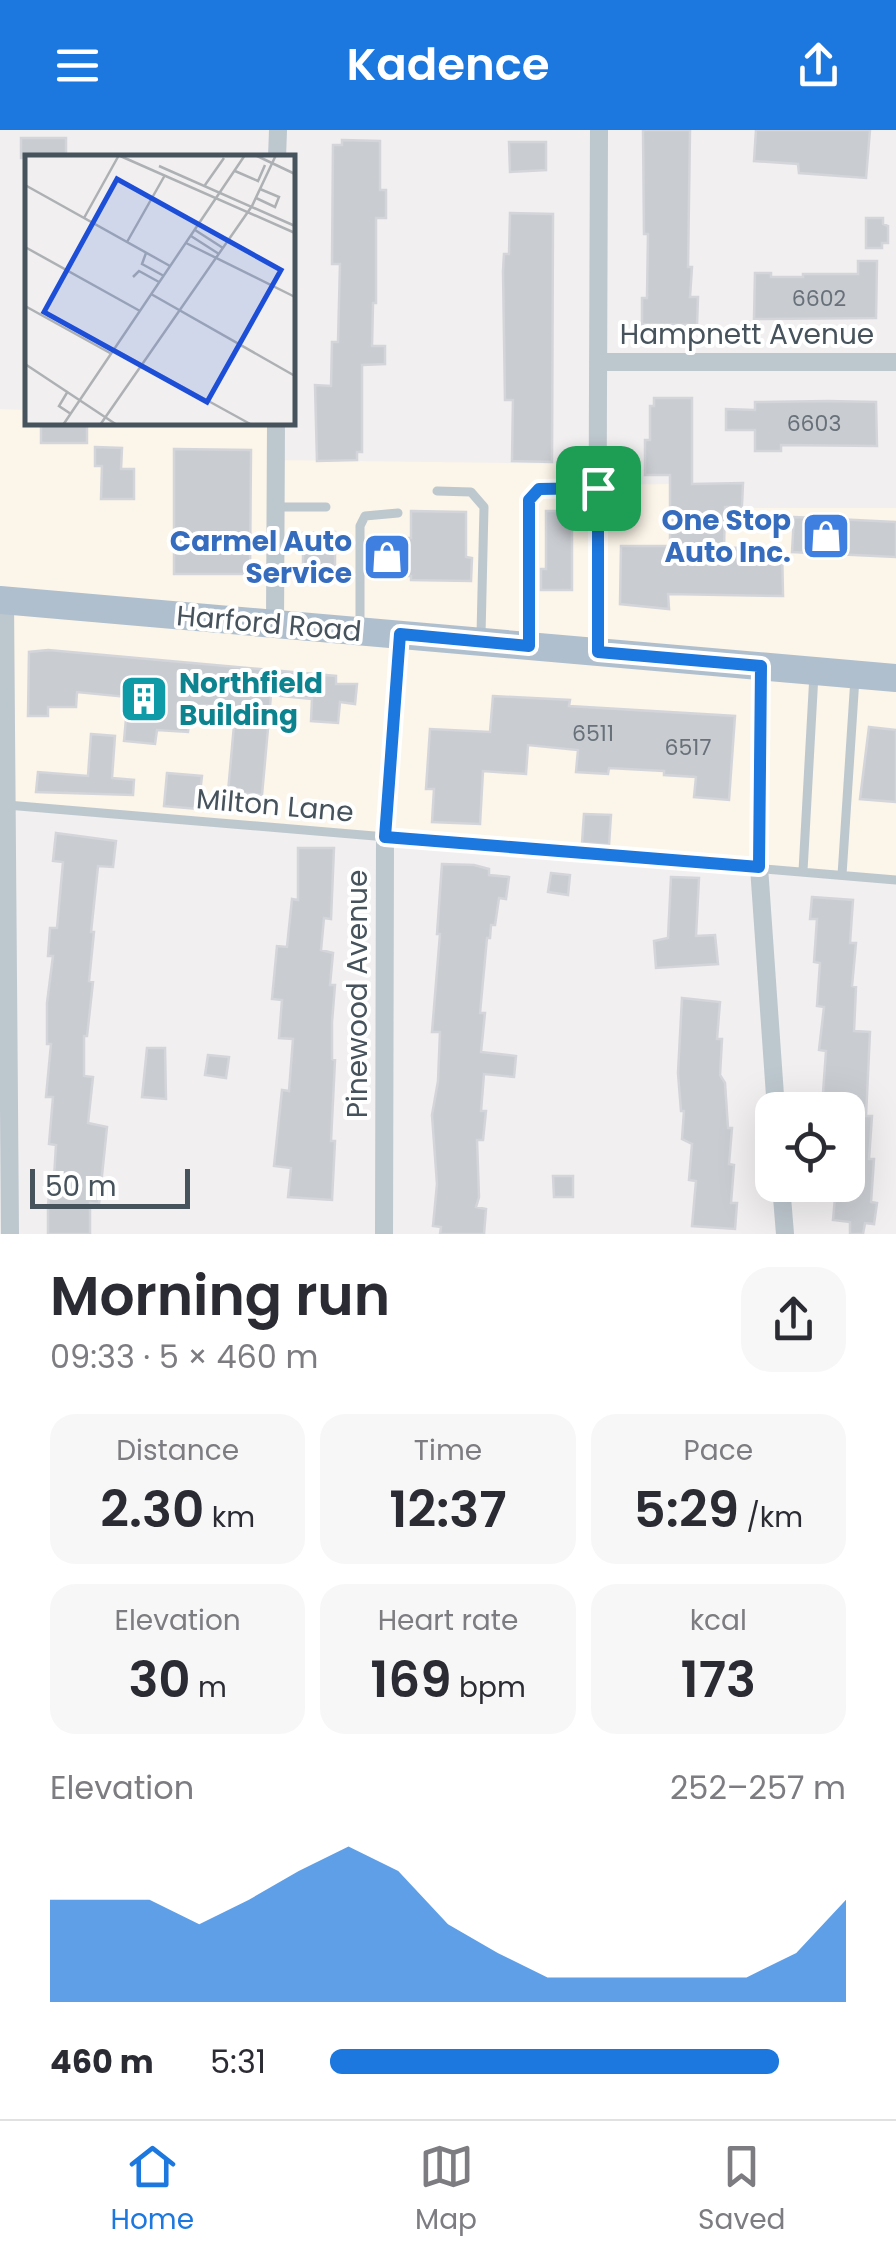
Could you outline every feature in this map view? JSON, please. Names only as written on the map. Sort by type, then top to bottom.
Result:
[{"type":"main road","name":"Harford Road","points":[[3,600],[896,678]]},
{"type":"street","points":[[277,155],[278,130]]},
{"type":"street","points":[[598,130],[598,652]]},
{"type":"street","name":"Hampnett Avenue","points":[[598,362],[896,362]]},
{"type":"street","points":[[274,624],[276,425]]},
{"type":"street","points":[[3,600],[10,1234]]},
{"type":"street","name":"Pinewood Avenue","points":[[384,1234],[385,837],[400,634]]},
{"type":"street","points":[[761,666],[759,867],[775,1092]]},
{"type":"street","points":[[782,1202],[785,1234]]},
{"type":"lane","points":[[529,646],[529,500],[539,489],[598,488]]},
{"type":"lane","points":[[437,490],[471,492],[484,507],[481,642]]},
{"type":"lane","points":[[276,507],[326,507]]},
{"type":"lane","points":[[360,631],[360,526],[365,516],[398,514]]},
{"type":"lane","points":[[802,871],[814,671]]},
{"type":"lane","points":[[842,875],[855,676]]},
{"type":"lane","name":"Milton Lane","points":[[5,805],[896,880]]},
{"type":"shaded area","points":[[0,409],[25,410],[25,425],[273,425],[274,460],[597,464],[597,485],[743,483],[744,508],[896,508],[896,882],[0,802]]},
{"type":"building","points":[[643,130],[690,130],[688,267],[692,267],[690,297],[698,297],[697,325],[642,324],[642,298],[647,298],[648,234],[644,234]]},
{"type":"building","points":[[756,130],[870,130],[866,178],[799,173],[798,164],[754,161]]},
{"type":"building","points":[[21,138],[66,138],[66,155],[21,158]]},
{"type":"building","points":[[342,140],[380,141],[380,190],[386,190],[386,218],[376,218],[372,346],[385,346],[385,364],[362,365],[362,452],[357,452],[357,460],[317,461],[315,385],[331,386],[332,342],[338,342],[340,264],[332,264],[333,145],[342,145]]},
{"type":"building","points":[[509,142],[546,142],[546,170],[510,172]]},
{"type":"building","points":[[510,213],[553,214],[552,462],[512,461],[513,400],[505,400],[503,271],[504,254],[509,254]]},
{"type":"building","points":[[866,218],[883,218],[883,224],[888,226],[888,243],[882,243],[882,248],[866,248]]},
{"type":"building","points":[[858,261],[877,261],[876,318],[754,319],[755,273],[771,273],[771,277],[858,274]]},
{"type":"building","points":[[654,398],[692,398],[692,484],[743,483],[742,507],[725,507],[724,548],[782,547],[783,596],[668,594],[669,609],[620,604],[621,546],[670,546],[670,475],[645,475],[645,440],[650,440],[650,406],[654,406]]},
{"type":"building","points":[[755,402],[876,402],[877,446],[781,445],[781,451],[755,451],[755,430],[726,430],[726,409],[755,410]]},
{"type":"building","points":[[41,425],[87,425],[87,443],[41,443]]},
{"type":"building","points":[[95,447],[122,448],[121,469],[134,469],[134,499],[101,499],[102,466],[95,466]]},
{"type":"building","points":[[174,449],[251,450],[250,574],[174,574]]},
{"type":"building","points":[[411,511],[466,512],[466,557],[472,558],[471,581],[368,576],[368,538],[411,538]]},
{"type":"building","points":[[546,511],[572,511],[572,590],[541,590],[541,569],[546,569]]},
{"type":"building","points":[[794,517],[896,522],[896,557],[792,552]]},
{"type":"building","points":[[335,532],[335,569],[328,569],[328,575],[309,575],[309,568],[303,568],[303,533]]},
{"type":"building","points":[[48,650],[336,676],[336,684],[357,684],[355,704],[340,702],[338,723],[311,721],[312,699],[271,695],[262,795],[228,792],[235,714],[223,713],[224,706],[191,705],[188,732],[157,730],[155,744],[124,741],[128,697],[77,692],[76,707],[48,707],[48,716],[28,716],[29,652]]},
{"type":"building","points":[[493,696],[570,700],[569,706],[735,716],[729,800],[694,797],[696,777],[609,768],[608,774],[576,772],[578,750],[528,745],[526,774],[483,771],[480,824],[432,822],[434,789],[426,789],[430,729],[490,732]]},
{"type":"building","points":[[869,727],[896,730],[896,802],[860,799]]},
{"type":"building","points":[[91,734],[115,736],[112,778],[134,780],[133,795],[36,792],[38,772],[88,776]]},
{"type":"building","points":[[167,773],[202,776],[198,809],[164,806]]},
{"type":"building","points":[[584,814],[611,815],[609,845],[582,843]]},
{"type":"building","points":[[56,833],[116,841],[113,867],[98,866],[91,932],[89,981],[93,982],[84,1036],[84,1076],[93,1077],[88,1123],[107,1127],[99,1204],[90,1203],[90,1234],[48,1234],[56,1145],[49,1144],[53,1097],[46,1097],[51,1044],[47,1044],[47,1003],[53,956],[48,956],[50,928],[57,928],[63,862],[53,861]]},
{"type":"building","points":[[298,848],[334,848],[331,919],[324,918],[321,950],[333,953],[330,985],[335,985],[332,1200],[288,1197],[291,1168],[274,1166],[282,1090],[289,1091],[293,1039],[279,1038],[282,1000],[272,999],[277,946],[287,947],[292,899],[298,900]]},
{"type":"building","points":[[442,864],[474,865],[489,869],[489,875],[509,877],[506,899],[499,898],[495,925],[491,925],[487,938],[480,1013],[485,1013],[481,1052],[516,1056],[514,1077],[484,1074],[481,1111],[486,1111],[483,1140],[477,1140],[476,1207],[486,1209],[484,1234],[440,1234],[441,1227],[433,1226],[437,1184],[432,1115],[440,1032],[432,1032]]},
{"type":"building","points":[[551,873],[570,875],[568,895],[548,892]]},
{"type":"building","points":[[671,877],[699,878],[696,936],[715,935],[718,964],[656,968],[654,941],[668,938]]},
{"type":"building","points":[[812,897],[853,900],[850,943],[856,943],[852,986],[856,987],[854,1031],[870,1032],[866,1116],[872,1116],[871,1202],[877,1203],[874,1224],[865,1223],[863,1234],[850,1234],[850,1222],[833,1220],[835,1202],[865,1202],[865,1092],[823,1092],[826,1051],[819,1050],[824,1007],[817,1006],[817,919],[810,919]]},
{"type":"building","points":[[682,998],[720,1002],[717,1039],[722,1039],[720,1075],[725,1083],[728,1128],[732,1128],[729,1164],[734,1165],[731,1203],[737,1203],[735,1229],[692,1226],[696,1181],[689,1180],[692,1144],[682,1139],[684,1111],[678,1073]]},
{"type":"building","points":[[147,1048],[165,1048],[166,1099],[142,1097]]},
{"type":"building","points":[[208,1055],[229,1057],[226,1078],[205,1075]]},
{"type":"building","points":[[553,1176],[573,1176],[573,1197],[554,1197]]},
{"type":"place","name":"One Stop Auto Inc.","points":[[826,536]]},
{"type":"place","name":"Carmel Auto Service","points":[[387,557]]},
{"type":"place","name":"Northfield Building","points":[[144,699]]},
{"type":"route","points":[[598,488],[598,652],[761,666],[759,867],[385,837],[400,634],[529,646],[529,500],[539,489],[598,488]]}]
